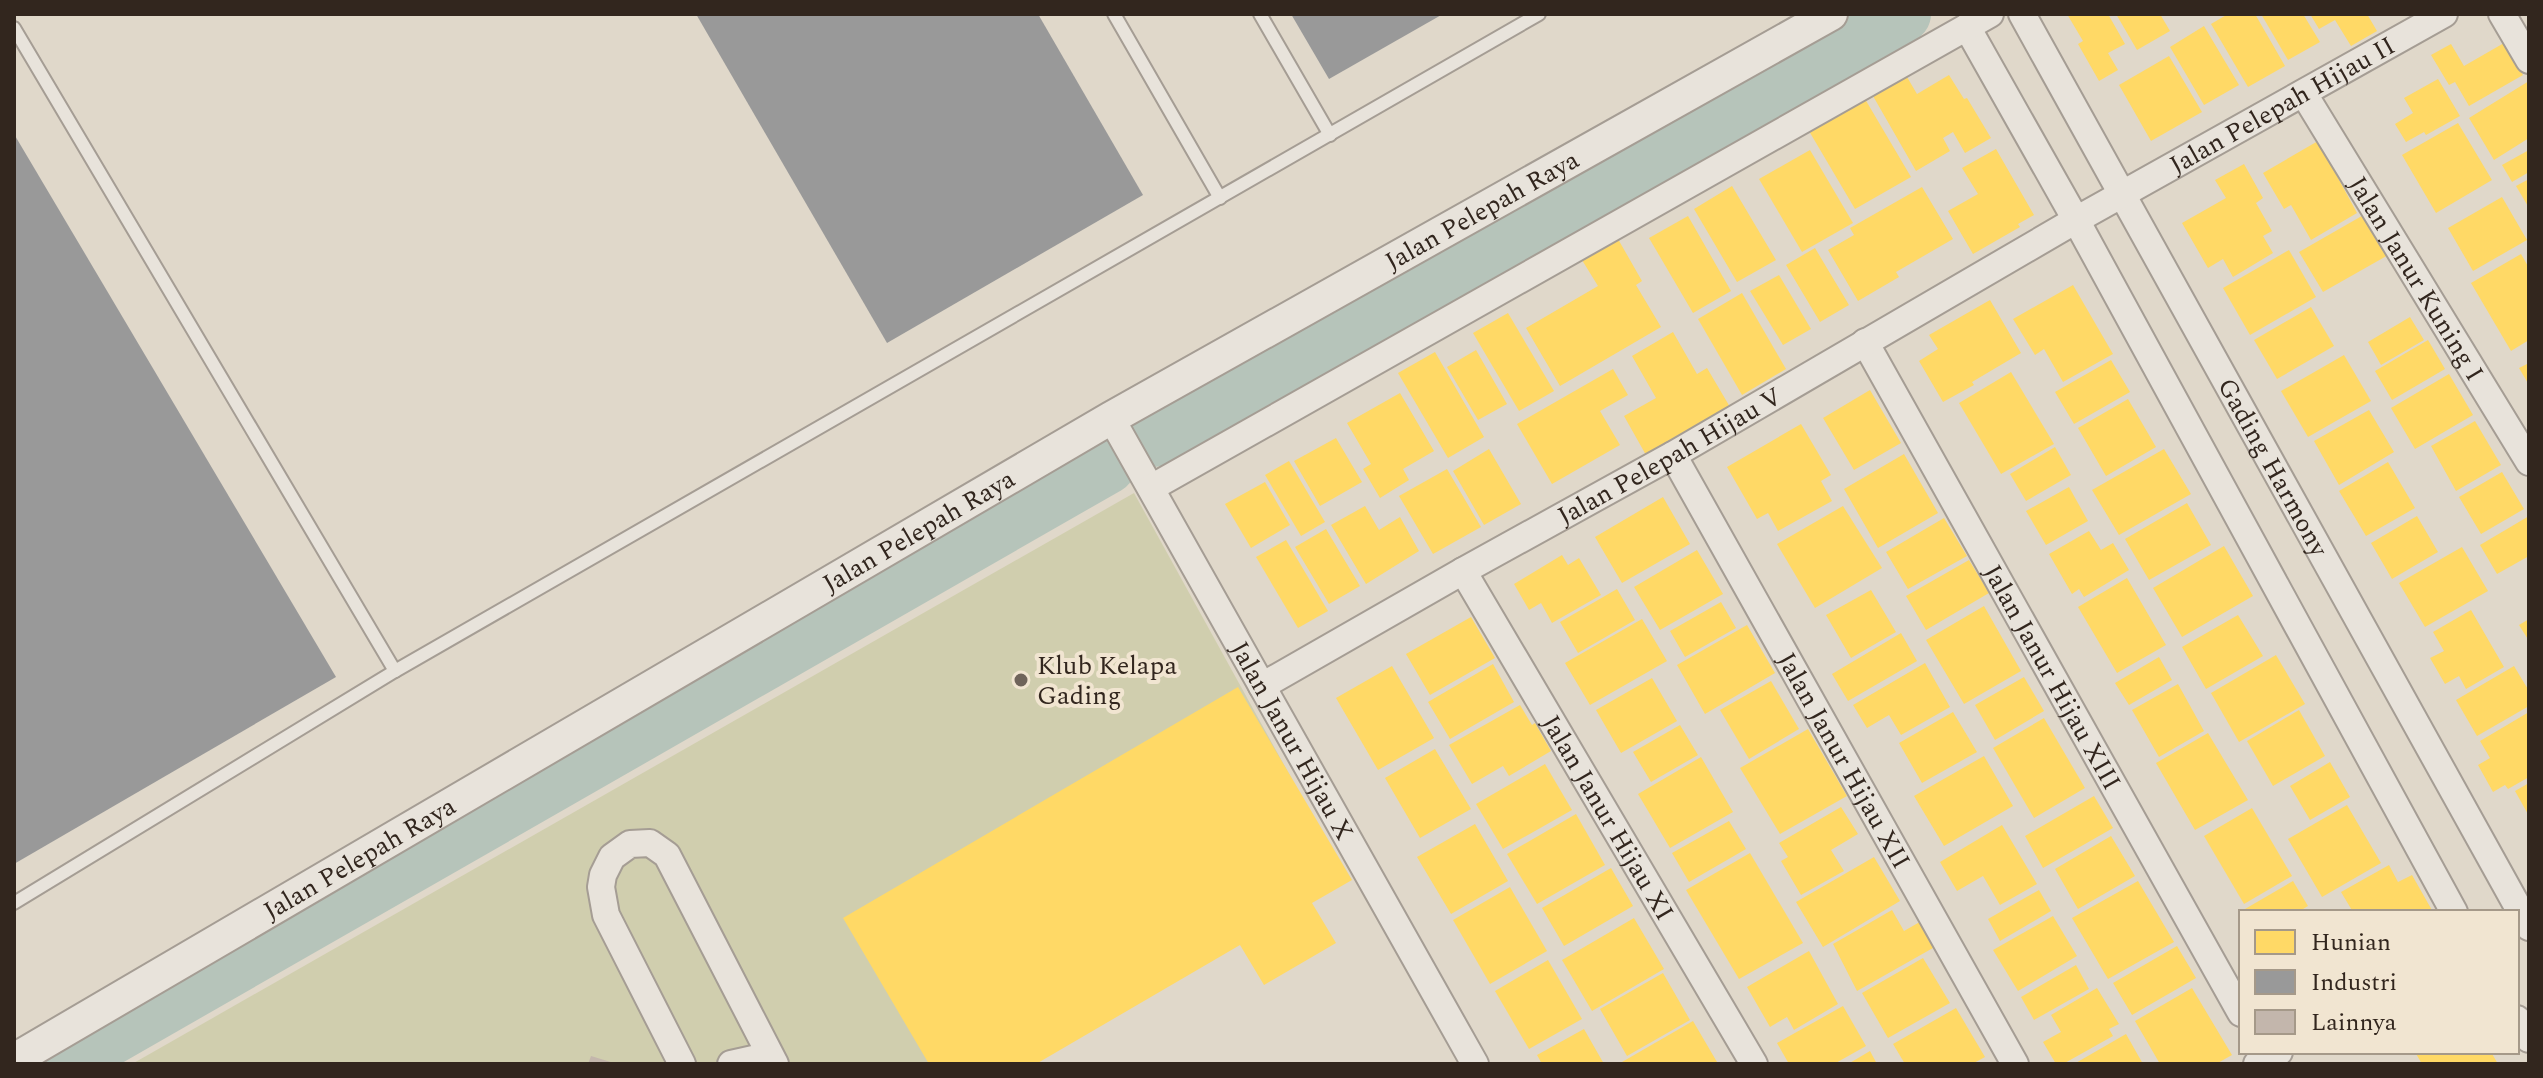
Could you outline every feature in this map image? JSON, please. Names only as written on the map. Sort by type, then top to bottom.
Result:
[{"type":"street","name":"Jalan Pelepah Raya","points":[[14,1060],[1111,418],[1831,14]]},
{"type":"street","points":[[1143,473],[1990,14]]},
{"type":"street","name":"Gading Harmony","points":[[2022,14],[2527,921]]},
{"type":"street","name":"Jalan Pelepah Hijau II","points":[[2076,220],[2444,14]]},
{"type":"street","points":[[2502,14],[2529,60]]},
{"type":"street","name":"Gading Harmony","points":[[1967,27],[2076,220],[2453,910]]},
{"type":"street","name":"Jalan Janur Kuning I","points":[[2304,94],[2529,462]]},
{"type":"street","name":"Jalan Pelepah Hijau V","points":[[1262,686],[1673,455],[2076,220]]},
{"type":"street","name":"Jalan Janur Hijau XIII","points":[[1865,342],[2239,1009]]},
{"type":"street","name":"Jalan Janur Hijau X","points":[[1111,418],[1475,1064]]},
{"type":"street","name":"Jalan Janur Hijau XII","points":[[1673,455],[2015,1064]]},
{"type":"street","name":"Jalan Janur Hijau XI","points":[[1463,571],[1754,1064]]},
{"type":"street","points":[[682,1064],[606,915],[601,887],[603,875],[612,857],[630,844],[650,843],[667,855],[774,1064]]},
{"type":"street","points":[[731,1064],[758,1058],[774,1064]]},
{"type":"lane","points":[[1114,14],[1220,198]]},
{"type":"lane","points":[[1260,14],[1330,135]]},
{"type":"lane","points":[[14,903],[395,671],[1539,14]]},
{"type":"lane","points":[[14,28],[395,671]]},
{"type":"shaded area","name":"Klub Kelapa Gading","points":[[1134,493],[1341,868],[1011,1064],[132,1064]]},
{"type":"building: Hunian","points":[[2067,14],[2108,14],[2125,44],[2108,53],[2118,70],[2099,81],[2078,44],[2083,41]]},
{"type":"building: Hunian","points":[[2116,14],[2160,14],[2170,31],[2137,50]]},
{"type":"building: Hunian","points":[[2228,14],[2255,14],[2285,66],[2248,87],[2211,24]]},
{"type":"building: Hunian","points":[[2261,14],[2303,14],[2320,42],[2288,60]]},
{"type":"building: Hunian","points":[[2310,14],[2367,14],[2377,31],[2351,46],[2335,20],[2319,29]]},
{"type":"building: Hunian","points":[[2204,26],[2239,85],[2204,105],[2170,47]]},
{"type":"building: Hunian","points":[[2504,43],[2523,75],[2469,106],[2455,82],[2449,85],[2431,55],[2451,44],[2464,66]]},
{"type":"building: Hunian","points":[[2169,56],[2202,112],[2151,141],[2119,85]]},
{"type":"building: Hunian","points":[[1949,75],[1991,138],[1965,153],[1953,132],[1943,138],[1950,151],[1916,171],[1873,96],[1907,77],[1917,94]]},
{"type":"building: Hunian","points":[[2438,79],[2460,116],[2406,142],[2395,124],[2413,113],[2404,98]]},
{"type":"building: Hunian","points":[[2529,81],[2529,138],[2494,160],[2469,118]]},
{"type":"building: Hunian","points":[[1865,99],[1911,177],[1855,209],[1809,131]]},
{"type":"building: Hunian","points":[[2458,123],[2492,180],[2436,213],[2402,155]]},
{"type":"building: Hunian","points":[[2318,141],[2357,213],[2311,240],[2291,205],[2284,209],[2263,173]]},
{"type":"building: Hunian","points":[[1996,149],[2034,215],[2018,224],[2020,227],[1973,254],[1948,211],[1978,194],[1962,168]]},
{"type":"building: Hunian","points":[[1810,150],[1853,223],[1802,252],[1759,179]]},
{"type":"building: Hunian","points":[[2529,150],[2529,172],[2512,182],[2502,165]]},
{"type":"building: Hunian","points":[[2244,164],[2263,198],[2256,203],[2272,231],[2263,236],[2273,253],[2233,277],[2223,259],[2208,268],[2182,223],[2226,198],[2215,180]]},
{"type":"building: Hunian","points":[[2529,179],[2529,208],[2516,186]]},
{"type":"building: Hunian","points":[[1732,186],[1776,260],[1737,282],[1694,209]]},
{"type":"building: Hunian","points":[[1922,187],[1953,239],[1896,272],[1899,277],[1858,301],[1828,250],[1854,235],[1850,228]]},
{"type":"building: Hunian","points":[[2502,197],[2527,240],[2473,271],[2448,228]]},
{"type":"building: Hunian","points":[[2367,213],[2390,254],[2323,292],[2299,252]]},
{"type":"building: Hunian","points":[[1688,216],[1731,291],[1693,313],[1649,238]]},
{"type":"building: Hunian","points":[[1618,239],[1642,281],[1636,285],[1661,327],[1560,386],[1526,328],[1598,286],[1582,260]]},
{"type":"building: Hunian","points":[[1815,248],[1849,305],[1820,322],[1786,265]]},
{"type":"building: Hunian","points":[[2289,250],[2316,297],[2250,335],[2223,288]]},
{"type":"building: Hunian","points":[[2521,254],[2529,268],[2529,340],[2511,351],[2471,283]]},
{"type":"building: Hunian","points":[[1779,275],[1811,329],[1783,345],[1750,291]]},
{"type":"building: Hunian","points":[[2073,285],[2113,354],[2063,382],[2044,349],[2035,355],[2013,319]]},
{"type":"building: Hunian","points":[[1742,293],[1786,369],[1742,395],[1698,319]]},
{"type":"building: Hunian","points":[[1990,300],[2021,353],[1943,402],[1919,361],[1938,349],[1929,335]]},
{"type":"building: Hunian","points":[[2311,307],[2334,346],[2277,379],[2254,340]]},
{"type":"building: Hunian","points":[[1508,313],[1554,391],[1519,411],[1473,333]]},
{"type":"building: Hunian","points":[[2410,317],[2424,340],[2381,365],[2368,342]]},
{"type":"building: Hunian","points":[[1673,332],[1697,374],[1707,368],[1730,407],[1646,455],[1624,416],[1656,398],[1632,356]]},
{"type":"building: Hunian","points":[[2428,340],[2445,369],[2392,400],[2375,371]]},
{"type":"building: Hunian","points":[[1476,350],[1507,404],[1478,420],[1447,367]]},
{"type":"building: Hunian","points":[[1435,352],[1484,437],[1448,458],[1398,373]]},
{"type":"building: Hunian","points":[[2344,355],[2371,401],[2308,437],[2281,391]]},
{"type":"building: Hunian","points":[[2111,360],[2130,392],[2074,424],[2055,392]]},
{"type":"building: Hunian","points":[[2529,363],[2529,385],[2519,368]]},
{"type":"building: Hunian","points":[[1613,369],[1628,395],[1600,411],[1620,445],[1552,484],[1517,424]]},
{"type":"building: Hunian","points":[[2011,372],[2054,444],[2001,474],[1959,403]]},
{"type":"building: Hunian","points":[[2449,374],[2473,415],[2415,449],[2391,408]]},
{"type":"building: Hunian","points":[[1870,390],[1901,443],[1854,470],[1823,418]]},
{"type":"building: Hunian","points":[[1400,393],[1434,451],[1403,469],[1409,480],[1380,498],[1363,469],[1371,464],[1347,423]]},
{"type":"building: Hunian","points":[[2128,399],[2156,447],[2106,476],[2078,428]]},
{"type":"building: Hunian","points":[[2369,410],[2394,452],[2339,485],[2314,441]]},
{"type":"building: Hunian","points":[[2475,421],[2501,465],[2456,491],[2431,446]]},
{"type":"building: Hunian","points":[[1801,424],[1831,475],[1821,481],[1832,501],[1778,531],[1768,513],[1757,519],[1727,467]]},
{"type":"building: Hunian","points":[[1336,438],[1362,482],[1320,506],[1294,461]]},
{"type":"building: Hunian","points":[[2055,447],[2071,475],[2026,501],[2010,474]]},
{"type":"building: Hunian","points":[[1489,449],[1521,504],[1484,525],[1453,471]]},
{"type":"building: Hunian","points":[[2164,449],[2191,494],[2119,535],[2092,490]]},
{"type":"building: Hunian","points":[[1904,454],[1938,513],[1878,548],[1844,489]]},
{"type":"building: Hunian","points":[[1289,461],[1325,522],[1301,536],[1265,475]]},
{"type":"building: Hunian","points":[[2388,462],[2415,508],[2366,536],[2339,491]]},
{"type":"building: Hunian","points":[[1447,469],[1481,527],[1433,554],[1399,496]]},
{"type":"building: Hunian","points":[[2502,472],[2524,509],[2481,534],[2459,497]]},
{"type":"building: Hunian","points":[[1265,482],[1290,525],[1251,548],[1225,504]]},
{"type":"building: Hunian","points":[[2069,487],[2088,521],[2046,545],[2026,511]]},
{"type":"building: Hunian","points":[[1663,497],[1690,544],[1622,583],[1595,537]]},
{"type":"building: Hunian","points":[[2187,503],[2211,545],[2149,580],[2125,539]]},
{"type":"building: Hunian","points":[[1365,506],[1379,530],[1400,517],[1419,551],[1366,584],[1331,525]]},
{"type":"building: Hunian","points":[[1843,506],[1882,568],[1815,608],[1777,544]]},
{"type":"building: Hunian","points":[[2417,516],[2438,552],[2392,579],[2371,543]]},
{"type":"building: Hunian","points":[[2529,516],[2529,556],[2497,574],[2480,545]]},
{"type":"building: Hunian","points":[[1944,518],[1967,556],[1908,589],[1886,552]]},
{"type":"building: Hunian","points":[[1326,529],[1360,586],[1329,604],[1295,547]]},
{"type":"building: Hunian","points":[[2089,531],[2101,550],[2113,543],[2129,570],[2084,597],[2079,589],[2072,594],[2049,554]]},
{"type":"building: Hunian","points":[[1286,540],[1328,611],[1298,628],[1256,557]]},
{"type":"building: Hunian","points":[[2224,546],[2253,596],[2182,637],[2153,588]]},
{"type":"building: Hunian","points":[[2462,547],[2488,591],[2425,627],[2399,583]]},
{"type":"building: Hunian","points":[[1697,550],[1723,594],[1660,630],[1634,587]]},
{"type":"building: Hunian","points":[[1562,555],[1568,565],[1579,558],[1601,595],[1552,623],[1541,603],[1529,610],[1514,584]]},
{"type":"building: Hunian","points":[[1969,560],[1989,593],[1926,630],[1906,596]]},
{"type":"building: Hunian","points":[[2127,578],[2166,645],[2117,673],[2078,607]]},
{"type":"building: Hunian","points":[[1617,589],[1635,620],[1578,653],[1560,622]]},
{"type":"building: Hunian","points":[[1871,590],[1896,632],[1851,658],[1826,615]]},
{"type":"building: Hunian","points":[[1721,602],[1736,628],[1685,657],[1670,631]]},
{"type":"building: Hunian","points":[[1984,606],[2021,671],[1964,704],[1926,640]]},
{"type":"building: Hunian","points":[[2471,610],[2504,667],[2466,689],[2459,676],[2445,684],[2430,658],[2444,651],[2433,632]]},
{"type":"building: Hunian","points":[[2238,615],[2263,656],[2206,689],[2182,647]]},
{"type":"building: Hunian","points":[[1471,617],[1495,658],[1430,695],[1406,654]]},
{"type":"building: Hunian","points":[[1642,619],[1667,661],[1590,705],[1565,663]]},
{"type":"building: Hunian","points":[[2529,619],[2529,641],[2519,625]]},
{"type":"building: Hunian","points":[[1747,625],[1775,673],[1705,714],[1677,665]]},
{"type":"building: Hunian","points":[[1901,633],[1917,661],[1848,701],[1832,674]]},
{"type":"building: Hunian","points":[[2276,655],[2305,704],[2239,742],[2211,693]]},
{"type":"building: Hunian","points":[[2159,657],[2172,680],[2129,705],[2115,683]]},
{"type":"building: Hunian","points":[[1925,663],[1950,707],[1901,735],[1889,715],[1867,728],[1853,705]]},
{"type":"building: Hunian","points":[[1493,664],[1514,702],[1450,739],[1428,702]]},
{"type":"building: Hunian","points":[[1392,666],[1434,738],[1378,770],[1336,698]]},
{"type":"building: Hunian","points":[[2514,666],[2529,691],[2529,706],[2477,736],[2456,700]]},
{"type":"building: Hunian","points":[[2024,677],[2044,711],[1995,740],[1975,705]]},
{"type":"building: Hunian","points":[[1652,678],[1677,721],[1621,753],[1596,710]]},
{"type":"building: Hunian","points":[[1771,681],[1799,729],[1749,759],[1720,710]]},
{"type":"building: Hunian","points":[[2178,684],[2204,731],[2159,757],[2132,710]]},
{"type":"building: Hunian","points":[[1238,687],[1352,880],[1312,903],[1336,943],[1264,985],[1240,945],[1036,1064],[929,1064],[843,918]]},
{"type":"building: Hunian","points":[[1520,705],[1551,751],[1509,776],[1503,766],[1472,784],[1449,745]]},
{"type":"building: Hunian","points":[[2299,710],[2325,756],[2273,786],[2247,741]]},
{"type":"building: Hunian","points":[[1953,712],[1977,752],[1922,783],[1899,743]]},
{"type":"building: Hunian","points":[[2529,712],[2529,777],[2508,789],[2505,785],[2493,792],[2478,765],[2490,758],[2480,741]]},
{"type":"building: Hunian","points":[[2044,718],[2085,788],[2034,818],[1993,748]]},
{"type":"building: Hunian","points":[[1680,725],[1698,755],[1651,782],[1633,752]]},
{"type":"building: Hunian","points":[[1808,729],[1847,796],[1780,834],[1740,768]]},
{"type":"building: Hunian","points":[[2208,733],[2248,800],[2195,830],[2156,763]]},
{"type":"building: Hunian","points":[[1435,749],[1471,809],[1420,838],[1385,778]]},
{"type":"building: Hunian","points":[[1984,756],[2013,806],[1944,846],[1914,796]]},
{"type":"building: Hunian","points":[[1701,757],[1733,812],[1670,848],[1638,794]]},
{"type":"building: Hunian","points":[[2330,762],[2350,797],[2310,820],[2290,786]]},
{"type":"building: Hunian","points":[[1545,764],[1572,810],[1503,849],[1476,804]]},
{"type":"building: Hunian","points":[[2529,783],[2529,816],[2515,791]]},
{"type":"building: Hunian","points":[[2094,796],[2113,828],[2043,868],[2025,836]]},
{"type":"building: Hunian","points":[[2347,805],[2381,863],[2322,897],[2288,839]]},
{"type":"building: Hunian","points":[[1841,807],[1858,834],[1831,850],[1844,871],[1801,895],[1781,861],[1788,857],[1779,843]]},
{"type":"building: Hunian","points":[[2252,808],[2292,876],[2244,904],[2204,836]]},
{"type":"building: Hunian","points":[[1576,814],[1605,865],[1537,904],[1507,854]]},
{"type":"building: Hunian","points":[[1729,821],[1746,849],[1689,882],[1672,853]]},
{"type":"building: Hunian","points":[[1475,824],[1508,881],[1451,914],[1417,857]]},
{"type":"building: Hunian","points":[[2002,825],[2037,884],[2000,905],[1983,876],[1957,891],[1940,862]]},
{"type":"building: Hunian","points":[[2111,836],[2135,876],[2078,909],[2055,869]]},
{"type":"building: Hunian","points":[[1750,853],[1803,943],[1739,979],[1686,890]]},
{"type":"building: Hunian","points":[[1874,857],[1900,901],[1823,947],[1796,902]]},
{"type":"building: Hunian","points":[[2389,865],[2398,882],[2412,875],[2432,910],[2352,910],[2341,892]]},
{"type":"building: Hunian","points":[[1611,868],[1633,906],[1564,946],[1542,908]]},
{"type":"building: Hunian","points":[[2138,881],[2174,942],[2108,979],[2072,918]]},
{"type":"building: Hunian","points":[[2293,881],[2308,906],[2301,910],[2245,909]]},
{"type":"building: Hunian","points":[[1510,887],[1547,951],[1490,984],[1453,920]]},
{"type":"building: Hunian","points":[[2039,890],[2051,911],[2000,941],[1988,919]]},
{"type":"building: Hunian","points":[[1892,910],[1904,931],[1925,919],[1940,944],[1857,991],[1833,944]]},
{"type":"building: Hunian","points":[[2053,916],[2077,956],[2018,991],[1993,950]]},
{"type":"building: Hunian","points":[[1634,918],[1664,969],[1592,1011],[1562,960]]},
{"type":"building: Hunian","points":[[2177,946],[2196,978],[2132,1015],[2113,983]]},
{"type":"building: Hunian","points":[[1809,951],[1838,1004],[1794,1030],[1787,1017],[1770,1027],[1747,987]]},
{"type":"building: Hunian","points":[[1923,958],[1950,1003],[1888,1038],[1862,993]]},
{"type":"building: Hunian","points":[[1548,960],[1582,1019],[1529,1049],[1495,991]]},
{"type":"building: Hunian","points":[[2076,965],[2089,989],[2034,1020],[2021,997]]},
{"type":"building: Hunian","points":[[1663,973],[1690,1020],[1627,1056],[1600,1009]]},
{"type":"building: Hunian","points":[[2097,988],[2119,1024],[2109,1029],[2113,1036],[2063,1064],[2056,1064],[2043,1042],[2061,1032],[2051,1015]]},
{"type":"building: Hunian","points":[[2192,988],[2232,1055],[2216,1064],[2160,1064],[2135,1021]]},
{"type":"building: Hunian","points":[[1843,1006],[1866,1046],[1834,1064],[1789,1064],[1777,1043]]},
{"type":"building: Hunian","points":[[1956,1008],[1985,1057],[1972,1064],[1905,1064],[1893,1044]]},
{"type":"building: Hunian","points":[[1693,1021],[1717,1062],[1622,1062]]},
{"type":"building: Hunian","points":[[1584,1029],[1604,1064],[1542,1064],[1537,1055]]},
{"type":"building: Hunian","points":[[2126,1034],[2143,1064],[2074,1064]]},
{"type":"building: Hunian","points":[[1870,1051],[1877,1064],[1848,1064]]},
{"type":"building: Hunian","points":[[2416,1054],[2492,1054],[2498,1064],[2422,1064]]},
{"type":"building: Industri","points":[[696,14],[1038,14],[1143,195],[887,343]]},
{"type":"building: Industri","points":[[1291,14],[1443,14],[1329,79]]},
{"type":"building: Industri","points":[[14,134],[336,677],[14,864]]},
{"type":"building: Lainnya","points":[[591,1056],[614,1063],[614,1064],[588,1064]]},
{"type":"waterway","points":[[1153,438],[1902,14]]},
{"type":"waterway","points":[[62,1064],[1107,465]]},
{"type":"place","name":"Klub Kelapa Gading","points":[[1021,680]]}]
